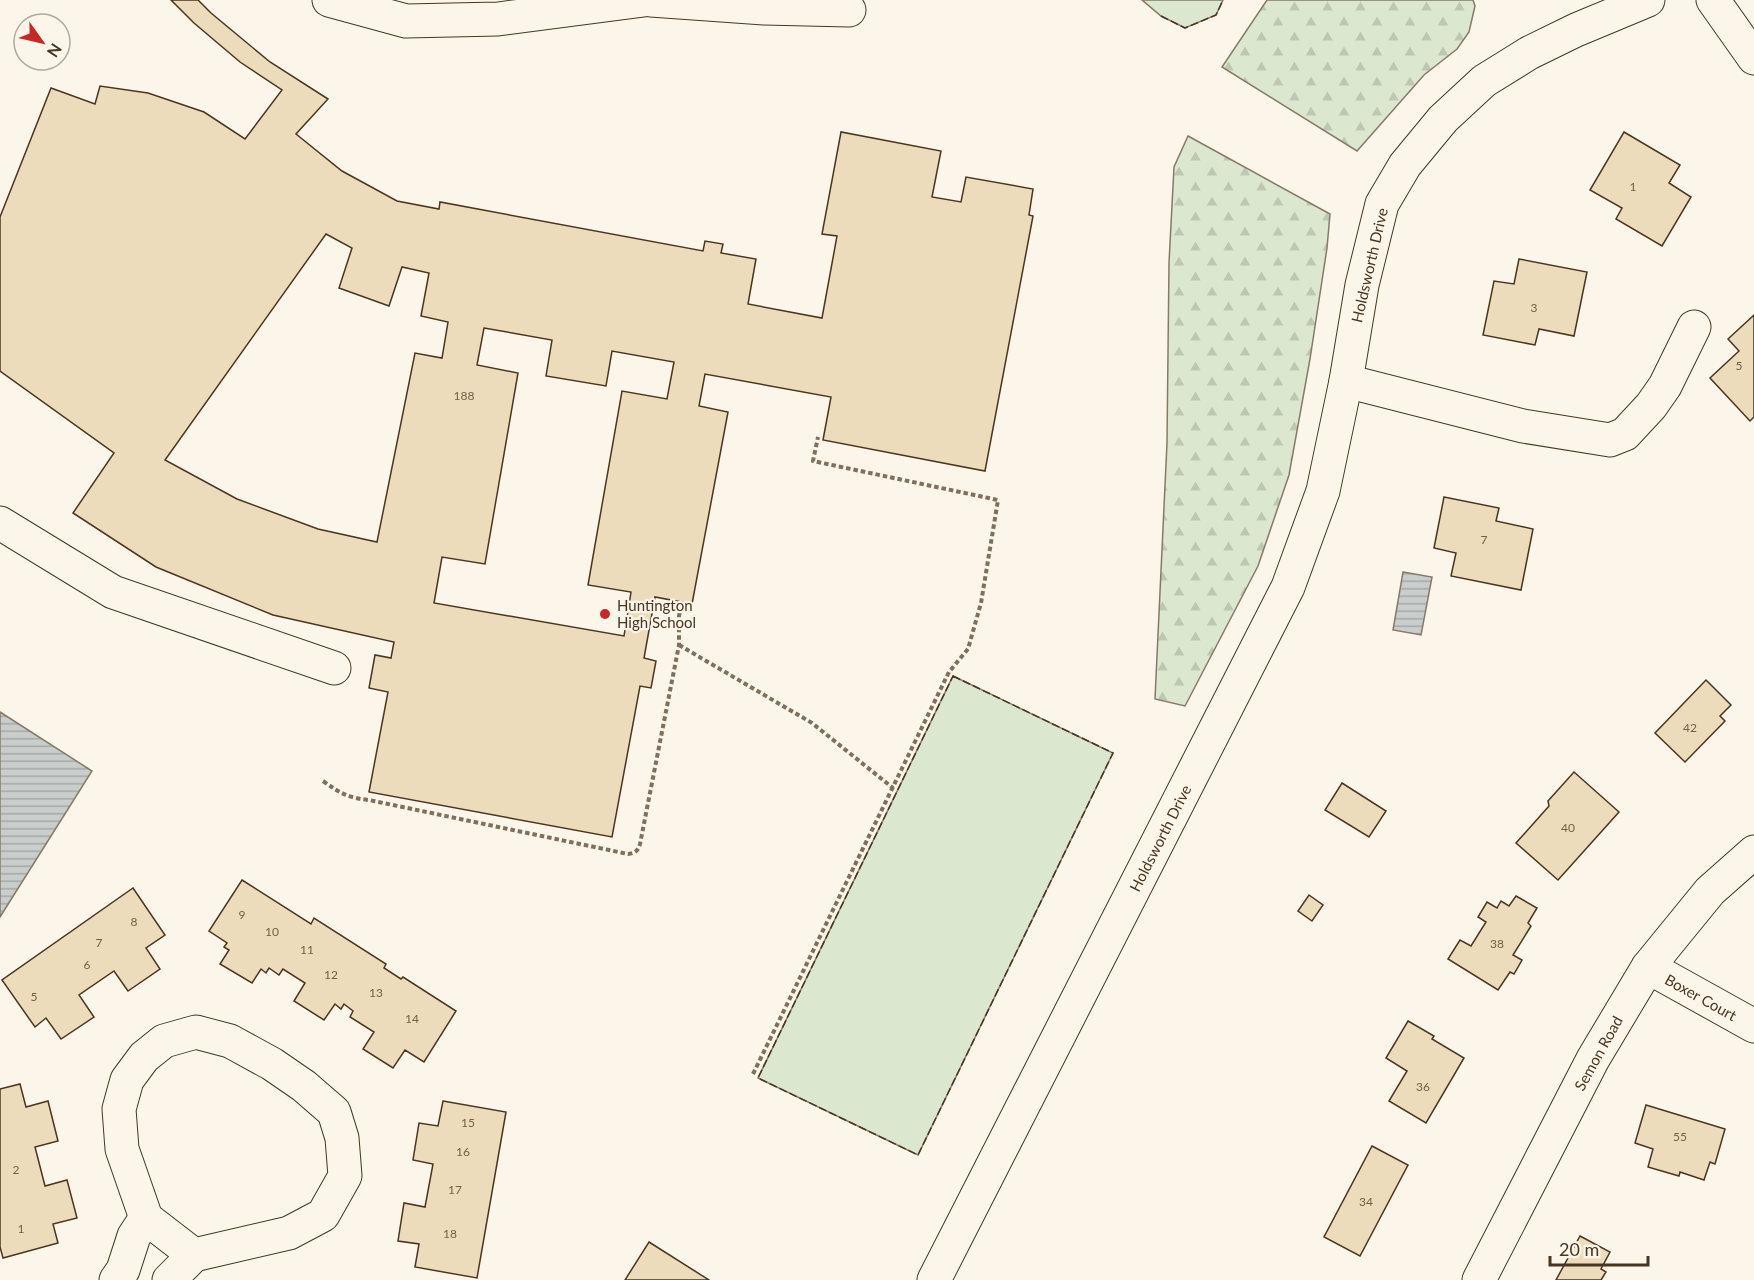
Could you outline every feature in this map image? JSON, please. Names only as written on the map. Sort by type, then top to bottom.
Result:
[{"type":"street","points":[[329,0],[406,21],[498,19],[644,0]]},
{"type":"street","points":[[651,0],[764,8],[849,10]]},
{"type":"street","name":"Holdsworth Drive","points":[[934,1280],[1288,587],[1323,490],[1346,381],[1362,285],[1382,204],[1405,165],[1443,119],[1484,81],[1529,52],[1648,0]]},
{"type":"street","points":[[1713,0],[1754,58]]},
{"type":"street","points":[[1346,381],[1523,426],[1610,440],[1625,434],[1651,406],[1665,386],[1694,327]]},
{"type":"street","points":[[0,523],[113,592],[334,668]]},
{"type":"street","name":"Semon Road","points":[[1479,1280],[1593,1059],[1648,967],[1710,891],[1754,852]]},
{"type":"street","name":"Boxer Court","points":[[1648,967],[1754,1026]]},
{"type":"street","points":[[169,1280],[194,1255],[289,1233],[323,1215],[345,1176],[342,1138],[334,1112],[304,1086],[272,1064],[230,1041],[196,1032],[164,1041],[144,1057],[126,1080],[119,1109],[122,1149],[146,1218],[194,1255]]},
{"type":"street","points":[[116,1280],[123,1270],[134,1236],[146,1218]]},
{"type":"path","points":[[753,1074],[949,672],[968,649],[981,603],[998,500],[813,461],[818,437]]},
{"type":"path","points":[[323,781],[353,798],[628,854],[634,853],[639,849],[679,645],[679,616],[682,602]]},
{"type":"path","points":[[679,645],[812,723],[893,788]]},
{"type":"green space","points":[[1142,0],[1223,0],[1216,15],[1185,28],[1161,16]]},
{"type":"green space","points":[[1267,0],[1473,0],[1475,6],[1469,32],[1457,49],[1424,75],[1357,151],[1222,67]]},
{"type":"green space","points":[[1188,136],[1330,214],[1310,359],[1289,475],[1258,566],[1185,706],[1155,699],[1167,443],[1169,263],[1174,167]]},
{"type":"green space","points":[[953,676],[1113,753],[918,1155],[758,1078]]},
{"type":"shaded area","points":[[1403,572],[1432,577],[1421,635],[1393,630]]},
{"type":"shaded area","points":[[0,712],[92,771],[0,917]]},
{"type":"building","points":[[171,0],[198,0],[270,62],[328,99],[296,134],[342,171],[397,201],[439,209],[440,202],[703,251],[705,241],[723,244],[721,253],[756,259],[748,304],[822,318],[837,236],[822,234],[841,132],[941,151],[932,197],[961,202],[966,177],[1033,189],[1029,215],[1033,216],[985,471],[823,440],[831,397],[705,374],[699,406],[728,412],[692,604],[655,597],[644,658],[656,661],[651,688],[640,686],[612,837],[369,792],[388,692],[369,688],[375,655],[391,658],[394,642],[273,615],[156,567],[73,513],[114,453],[0,371],[0,217],[51,88],[95,104],[100,86],[148,93],[204,112],[245,139],[282,90],[240,62]],"holes":[[[326,234],[352,248],[339,288],[389,306],[402,267],[429,273],[421,316],[448,322],[442,358],[415,353],[377,542],[318,529],[237,499],[165,460]],[[484,328],[552,340],[546,376],[606,386],[612,351],[674,362],[667,399],[622,391],[588,585],[631,592],[624,636],[434,603],[442,557],[485,564],[518,373],[477,365]]]},
{"type":"building","points":[[1624,132],[1680,165],[1669,183],[1691,197],[1662,246],[1616,219],[1622,208],[1590,190]]},
{"type":"building","points":[[1519,259],[1587,272],[1574,336],[1539,329],[1535,345],[1483,335],[1494,281],[1514,284]]},
{"type":"building","points":[[1754,315],[1754,417],[1750,421],[1710,378],[1739,351],[1728,339]]},
{"type":"building","points":[[1444,497],[1499,508],[1496,521],[1533,529],[1521,590],[1451,576],[1456,553],[1434,548]]},
{"type":"building","points":[[1706,680],[1731,705],[1720,716],[1725,721],[1685,762],[1655,733]]},
{"type":"building","points":[[1574,772],[1619,812],[1558,880],[1516,843],[1549,806],[1548,801]]},
{"type":"building","points":[[1342,783],[1386,811],[1369,837],[1325,810]]},
{"type":"building","points":[[242,880],[311,924],[314,918],[386,964],[384,968],[401,979],[403,977],[456,1011],[424,1062],[405,1050],[393,1068],[363,1049],[374,1032],[350,1017],[353,1011],[344,1004],[341,1009],[335,1004],[324,1020],[294,1001],[305,983],[283,969],[279,975],[269,968],[266,973],[261,969],[252,983],[220,964],[229,950],[224,947],[227,943],[209,931]]},
{"type":"building","points":[[133,888],[165,935],[146,948],[160,969],[128,991],[114,971],[79,995],[94,1017],[61,1039],[46,1018],[35,1027],[2,980]]},
{"type":"building","points":[[1309,895],[1323,905],[1312,921],[1298,911]]},
{"type":"building","points":[[1516,896],[1537,908],[1528,923],[1531,926],[1513,955],[1522,960],[1514,974],[1510,972],[1498,990],[1448,959],[1460,940],[1471,946],[1486,922],[1478,917],[1487,902],[1497,908],[1501,901],[1509,906]]},
{"type":"building","points":[[1408,1021],[1434,1036],[1432,1039],[1464,1058],[1426,1123],[1389,1101],[1407,1071],[1386,1058]]},
{"type":"building","points":[[20,1084],[26,1107],[48,1101],[58,1141],[35,1147],[45,1186],[67,1180],[77,1218],[53,1224],[58,1243],[3,1258],[0,1247],[0,1089]]},
{"type":"building","points":[[443,1101],[506,1112],[477,1278],[415,1267],[419,1244],[398,1241],[404,1203],[425,1207],[433,1164],[413,1160],[419,1123],[438,1126]]},
{"type":"building","points":[[1646,1105],[1725,1129],[1715,1164],[1710,1162],[1704,1180],[1680,1172],[1679,1176],[1648,1167],[1653,1149],[1635,1143]]},
{"type":"building","points":[[1372,1146],[1408,1165],[1360,1256],[1324,1237]]},
{"type":"building","points":[[1580,1236],[1610,1252],[1601,1269],[1606,1272],[1601,1280],[1556,1280]]},
{"type":"building","points":[[649,1242],[709,1280],[625,1280]]},
{"type":"fence","points":[[1161,16],[1185,28],[1216,15],[1223,0]]},
{"type":"fence","points":[[953,676],[1113,753],[918,1155],[758,1078],[953,676]]},
{"type":"place","name":"Huntington High School","points":[[605,614]]}]
